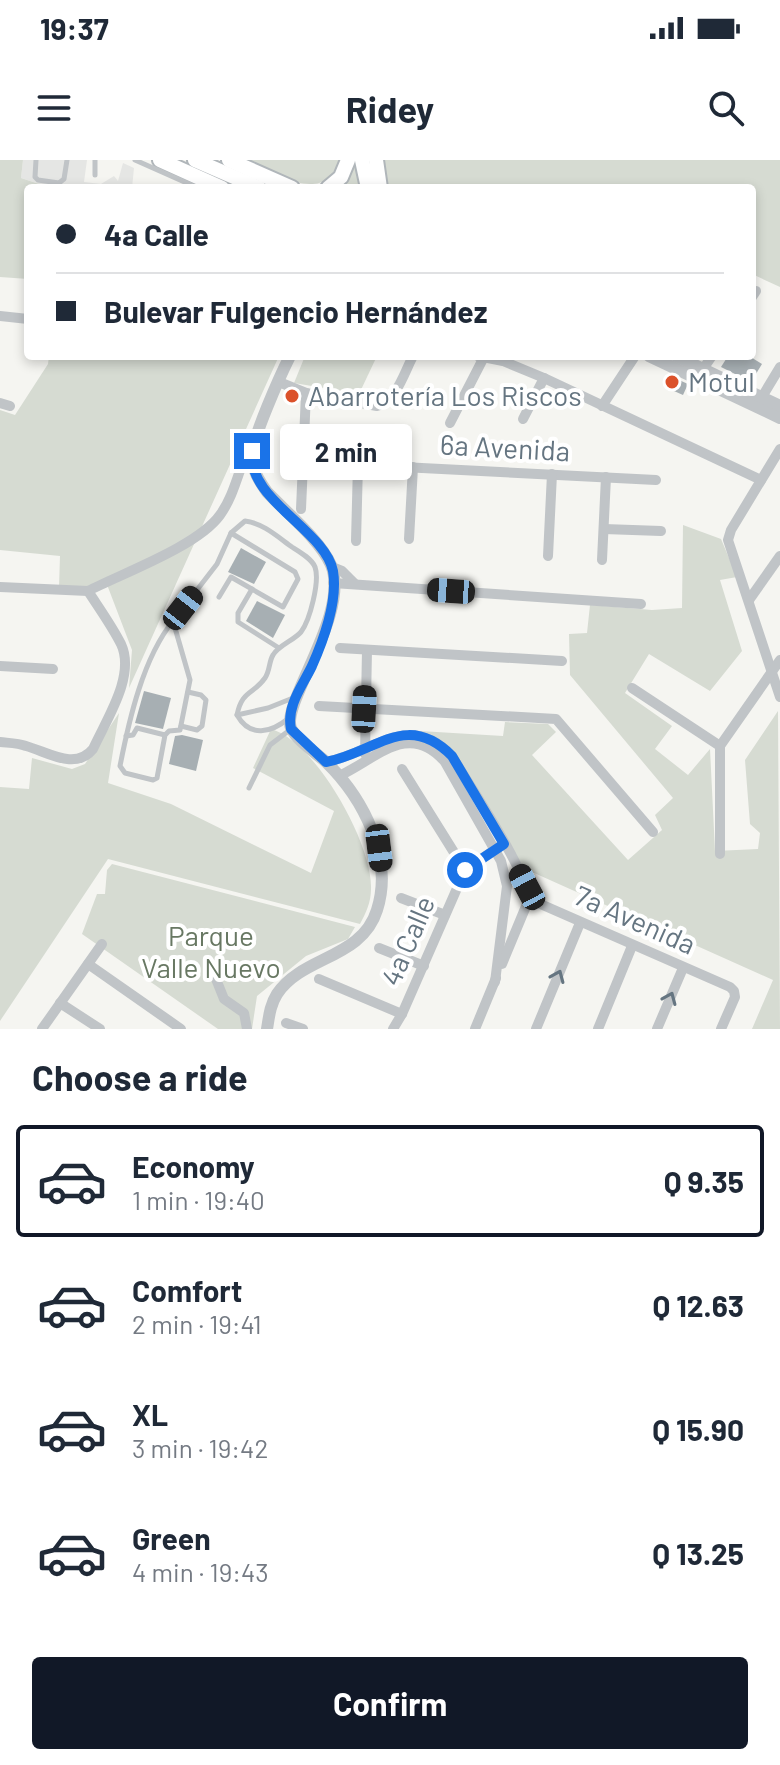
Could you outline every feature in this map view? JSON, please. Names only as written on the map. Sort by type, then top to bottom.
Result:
[{"type":"main road","points":[[160,160],[213,184]]},
{"type":"main road","points":[[195,160],[250,184]]},
{"type":"main road","points":[[229,160],[283,184]]},
{"type":"main road","points":[[333,184],[341,177],[348,160]]},
{"type":"main road","points":[[362,160],[367,184]]},
{"type":"main road","points":[[376,160],[379,184]]},
{"type":"street","points":[[0,316],[24,319]]},
{"type":"street","points":[[267,1029],[271,1008],[280,990],[307,969],[356,943],[370,927],[381,894],[379,848],[365,813],[339,776],[291,723],[296,697],[323,640],[333,583],[332,567],[325,555],[259,481],[251,458],[288,360]]},
{"type":"street","points":[[279,382],[306,393],[384,405],[391,398],[411,360]]},
{"type":"street","points":[[450,423],[480,360]]},
{"type":"street","points":[[498,360],[544,378],[761,480]]},
{"type":"street","points":[[602,406],[632,360]]},
{"type":"street","points":[[657,360],[780,418]]},
{"type":"street","points":[[684,360],[780,406]]},
{"type":"street","points":[[703,369],[709,360]]},
{"type":"street","points":[[762,397],[780,367]]},
{"type":"street","points":[[523,419],[544,378]]},
{"type":"street","points":[[301,509],[306,393]]},
{"type":"street","points":[[0,587],[88,591],[185,543],[219,517],[229,500],[244,455],[263,420]]},
{"type":"street","points":[[780,449],[728,540],[780,697]]},
{"type":"street","name":"6a Avenida","points":[[304,462],[656,480]]},
{"type":"street","points":[[356,541],[358,464]]},
{"type":"street","points":[[409,539],[413,467]]},
{"type":"street","points":[[548,556],[552,474]]},
{"type":"street","points":[[602,560],[606,477]]},
{"type":"street","points":[[604,529],[661,531]]},
{"type":"street","points":[[749,600],[780,556]]},
{"type":"street","points":[[332,567],[342,571],[355,584]]},
{"type":"street","points":[[333,583],[641,604]]},
{"type":"street","points":[[0,742],[27,746],[65,759],[80,759],[93,749],[123,683],[125,655],[122,645],[88,591]]},
{"type":"street","points":[[340,648],[562,661]]},
{"type":"street","points":[[365,755],[367,650]]},
{"type":"street","points":[[720,854],[720,746],[780,660]]},
{"type":"street","points":[[0,666],[53,669]]},
{"type":"street","points":[[632,688],[720,746]]},
{"type":"street","points":[[319,706],[556,719],[653,832]]},
{"type":"street","points":[[326,762],[365,755],[402,743],[422,745],[436,751],[467,791],[499,847],[527,887],[529,899],[476,1028]]},
{"type":"street","points":[[339,776],[365,755]]},
{"type":"street","points":[[402,769],[465,870]]},
{"type":"street","points":[[495,982],[507,886],[499,847]]},
{"type":"street","name":"4a Calle","points":[[393,1029],[465,870],[499,847]]},
{"type":"street","points":[[401,898],[445,915]]},
{"type":"street","name":"7a Avenida","points":[[529,899],[734,991],[735,997],[721,1029]]},
{"type":"street","points":[[536,1029],[580,923]]},
{"type":"street","points":[[42,1029],[102,944]]},
{"type":"street","points":[[598,1029],[632,946]]},
{"type":"street","points":[[379,948],[424,966]]},
{"type":"street","points":[[88,964],[181,1029]]},
{"type":"street","points":[[657,1029],[683,968]]},
{"type":"street","points":[[210,971],[224,999],[244,1013],[247,1029]]},
{"type":"street","points":[[319,979],[402,1014]]},
{"type":"street","points":[[60,1003],[100,1029]]},
{"type":"street","points":[[286,1023],[303,1029]]},
{"type":"lane","points":[[36,160],[35,177],[59,183],[64,179],[67,160]]},
{"type":"lane","points":[[95,160],[95,175]]},
{"type":"lane","points":[[135,160],[189,184]]},
{"type":"lane","points":[[173,621],[190,680],[180,730],[169,731],[165,735],[157,778],[153,780],[125,773],[121,769],[126,736],[156,644],[173,621],[217,564],[231,533],[245,521],[255,522],[315,566],[317,576],[310,616],[291,643],[279,648],[272,656],[265,679],[240,700],[237,715],[242,723],[259,732],[291,723]]},
{"type":"lane","points":[[219,597],[231,577],[283,607],[298,579],[297,575],[231,533]]},
{"type":"lane","points":[[252,589],[238,613],[238,622],[279,648]]},
{"type":"lane","points":[[181,726],[197,730],[202,726],[206,700],[201,695],[188,692]]},
{"type":"lane","points":[[237,715],[296,697]]},
{"type":"lane","points":[[249,788],[270,745],[291,723]]},
{"type":"lane","points":[[126,736],[133,735],[135,729],[140,728],[165,735]]},
{"type":"shaded area","points":[[23,160],[87,160],[84,182],[101,184],[39,184],[21,178]]},
{"type":"shaded area","points":[[123,163],[134,168],[132,184],[101,184],[114,176],[118,181]]},
{"type":"green space","points":[[0,160],[23,160],[21,178],[39,184],[24,184],[24,279],[0,277]]},
{"type":"green space","points":[[243,160],[342,160],[334,174],[323,182],[311,184],[283,178]]},
{"type":"green space","points":[[350,160],[357,160],[361,184],[333,184]]},
{"type":"green space","points":[[383,160],[780,160],[780,287],[756,276],[756,184],[386,184]]},
{"type":"green space","points":[[48,360],[277,360],[129,688],[132,650],[106,582],[59,588],[60,556],[0,550],[0,410],[15,415]]},
{"type":"green space","points":[[303,360],[375,360],[359,394],[294,383]]},
{"type":"green space","points":[[683,525],[721,539],[737,577],[720,580],[742,651],[710,691],[649,654],[625,693],[672,726],[655,749],[688,775],[710,749],[715,851],[758,849],[760,833],[750,824],[745,760],[778,711],[780,1029],[752,1029],[773,980],[532,872],[526,874],[449,747],[420,731],[503,736],[505,722],[548,724],[556,732],[532,755],[628,860],[662,830],[655,815],[673,798],[570,675],[569,634],[587,633],[590,605],[652,610],[682,608]]},
{"type":"green space","points":[[119,713],[108,783],[171,804],[311,873],[334,811],[253,768],[271,729],[288,737],[323,773],[352,822],[369,870],[371,894],[366,912],[360,924],[108,859],[0,1021],[0,787],[29,789],[32,758],[72,769],[85,764]]},
{"type":"green space","name":"Parque Valle Nuevo","points":[[112,864],[355,927],[348,939],[306,956],[257,996],[252,1029],[218,1029],[82,934],[97,894],[105,894],[107,870]]},
{"type":"building","points":[[725,360],[756,360],[762,364],[751,382],[721,367]]},
{"type":"building","points":[[670,376],[688,384],[683,395],[665,387]]},
{"type":"building","points":[[241,548],[266,562],[254,584],[228,572]]},
{"type":"building","points":[[257,601],[285,615],[273,638],[246,621]]},
{"type":"building","points":[[144,691],[171,698],[163,729],[135,723]]},
{"type":"building","points":[[175,736],[203,740],[196,771],[169,764]]},
{"type":"place","name":"Motul","points":[[672,382]]},
{"type":"place","name":"Abarrotería Los Riscos","points":[[292,396]]},
{"type":"route","points":[[252,451],[251,458],[259,481],[325,555],[333,572],[332,598],[323,640],[296,697],[290,717],[291,729],[326,762],[349,758],[400,735],[427,737],[442,746],[452,756],[504,844],[465,870]]}]
